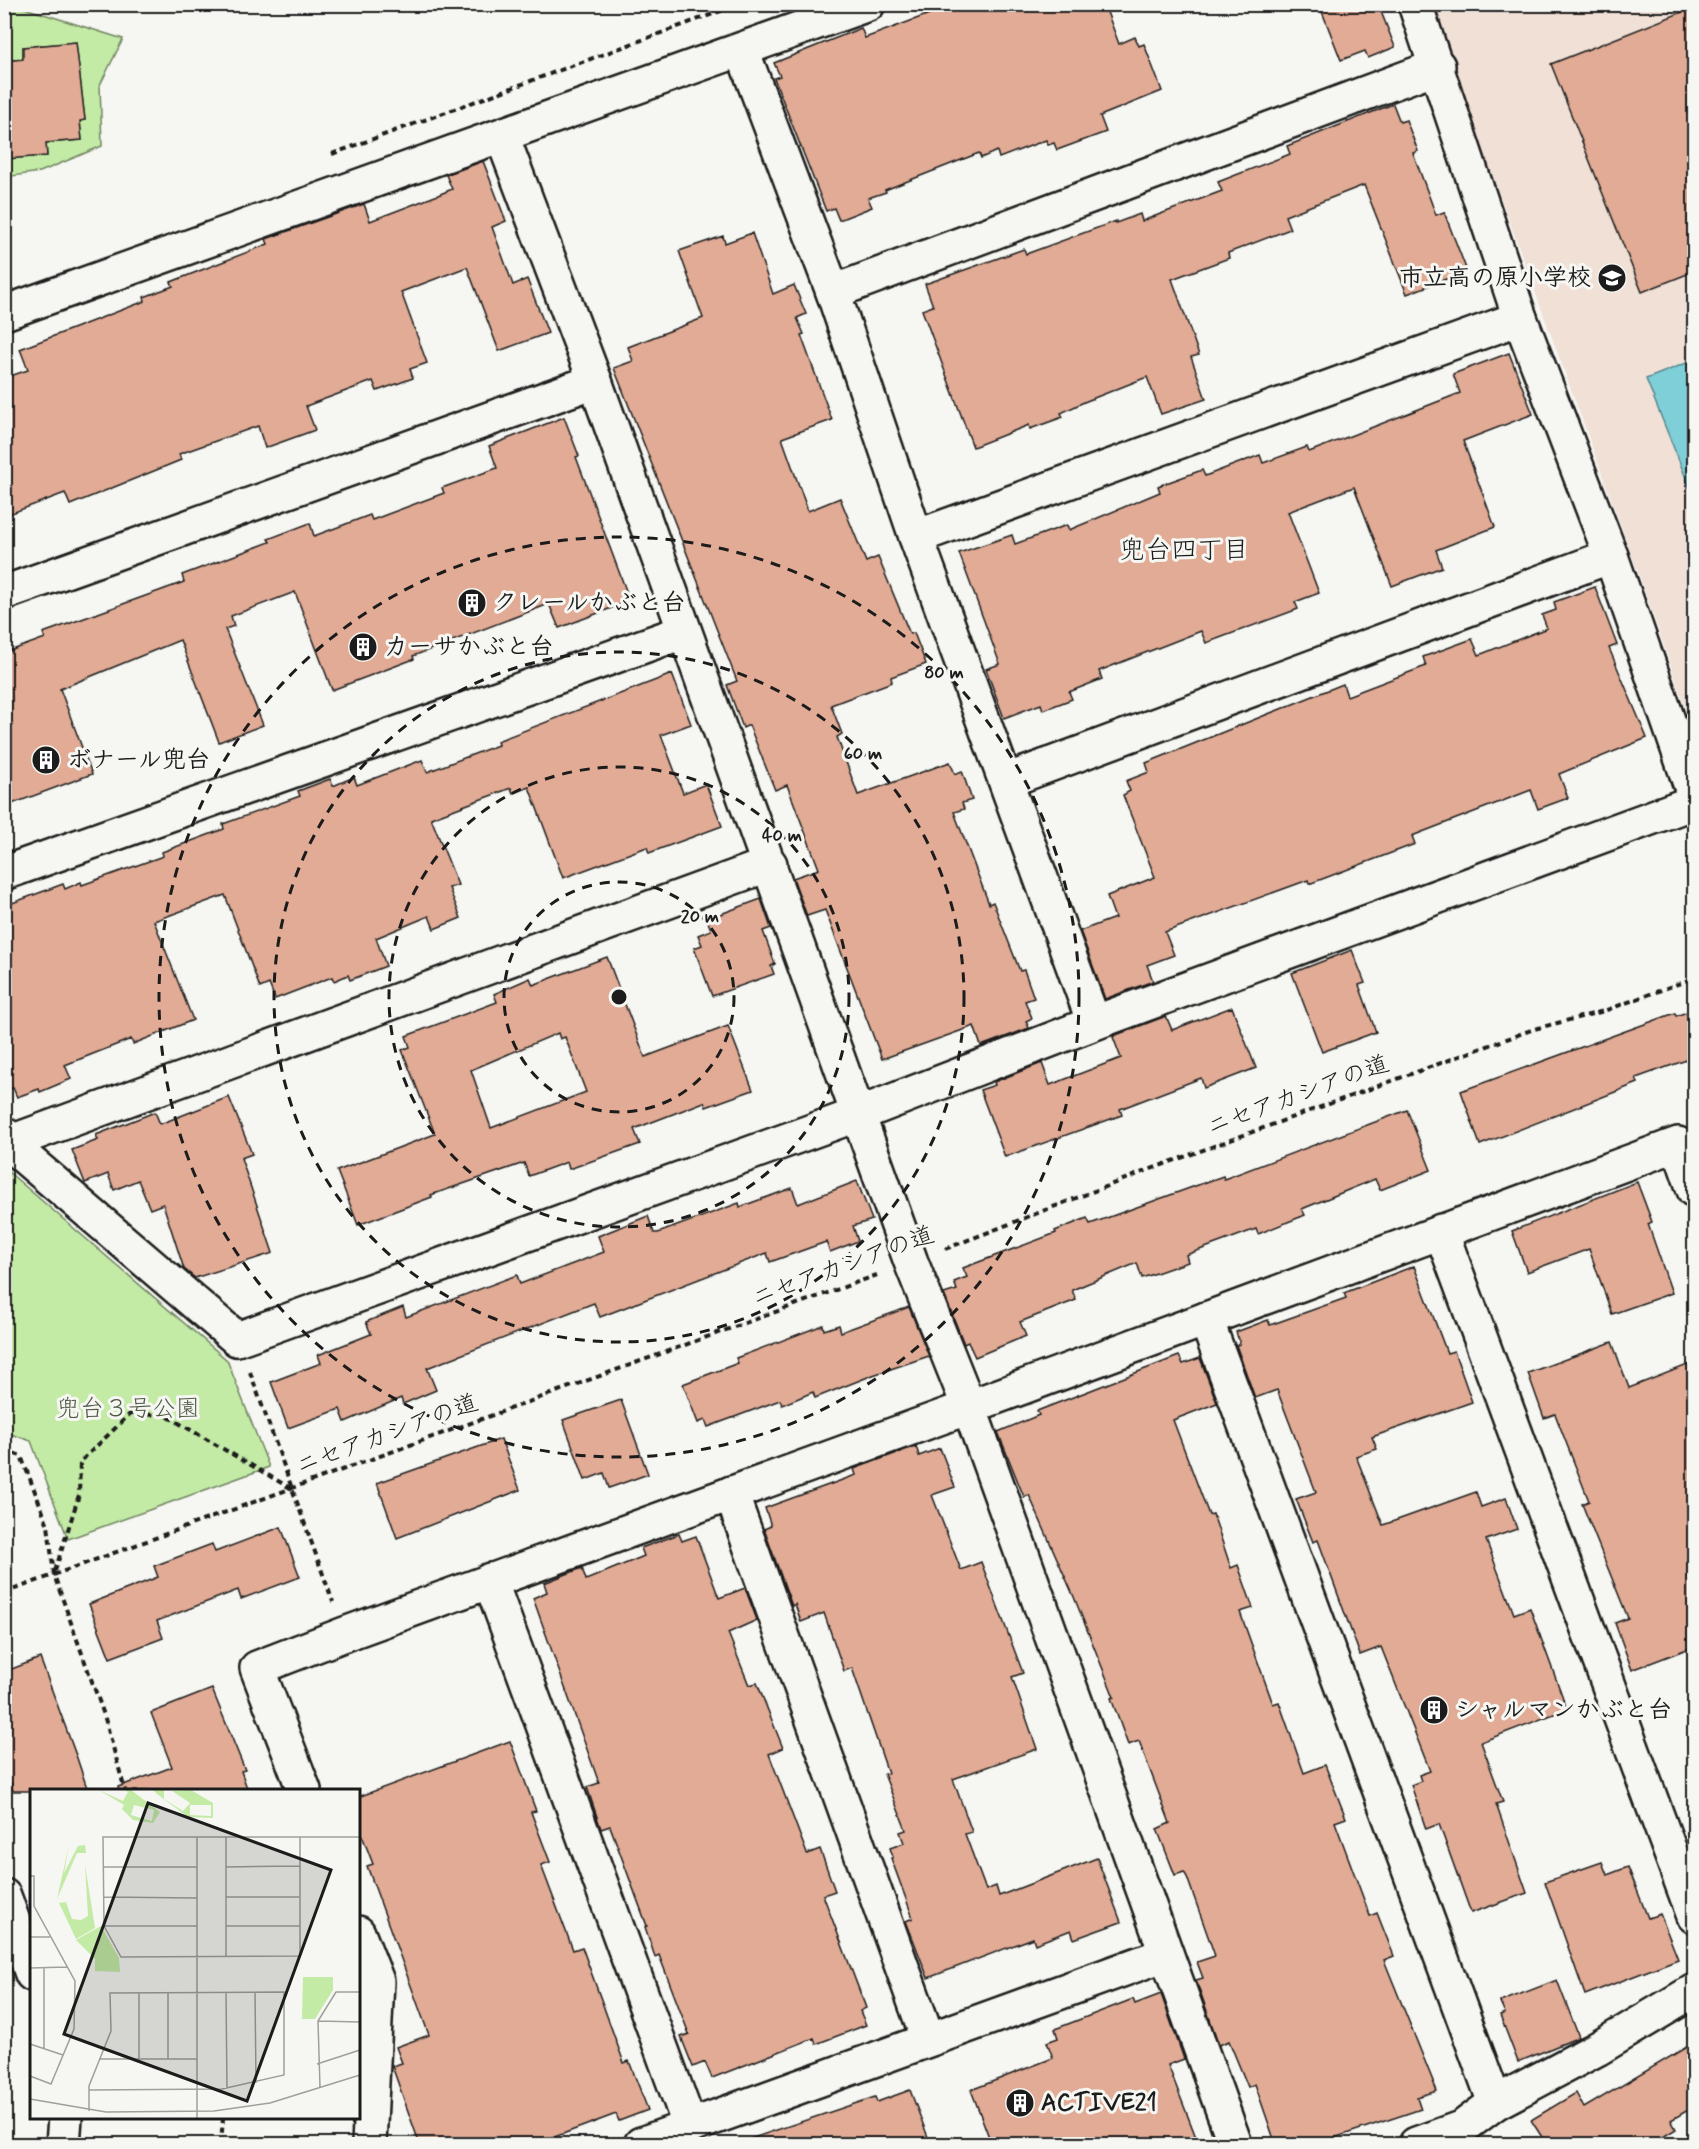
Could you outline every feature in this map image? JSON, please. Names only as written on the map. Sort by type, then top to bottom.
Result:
[{"type":"street","points":[[4,313],[868,4]]},
{"type":"street","points":[[1415,4],[1520,318],[1611,556],[1695,795]]},
{"type":"street","points":[[742,50],[833,292],[916,537],[1094,1023]]},
{"type":"street","points":[[833,292],[1437,66]]},
{"type":"street","points":[[502,136],[595,381],[683,632],[770,864],[911,1262],[969,1407],[1235,2145]]},
{"type":"street","points":[[916,537],[1520,318]]},
{"type":"street","points":[[4,593],[595,381]]},
{"type":"street","points":[[1006,780],[1611,556]]},
{"type":"street","points":[[4,873],[683,632]]},
{"type":"street","points":[[770,864],[6,1138],[237,1339],[858,1114],[1094,1023],[1695,802]]},
{"type":"street","points":[[303,1789],[257,1668],[490,1580],[969,1407],[1678,1144],[1695,1190]]},
{"type":"street","points":[[1441,1231],[1695,1916]]},
{"type":"street","points":[[1206,1319],[1495,2103]]},
{"type":"street","points":[[731,1494],[928,2039]]},
{"type":"street","points":[[490,1580],[690,2127]]},
{"type":"street","points":[[4,1896],[30,1968]]},
{"type":"street","points":[[360,1938],[377,1981],[369,2145]]},
{"type":"street","points":[[641,2145],[1166,1954]]},
{"type":"street","points":[[1416,2145],[1463,2127],[1495,2103],[1598,2049],[1695,1991]]},
{"type":"street","points":[[63,2145],[65,2119]]},
{"type":"path","points":[[328,155],[740,4]]},
{"type":"path","name":"ニセアカシアの道","points":[[4,1593],[911,1262],[1150,1169],[1512,1037],[1604,1011],[1695,978]]},
{"type":"path","points":[[237,1339],[345,1634]]},
{"type":"path","points":[[54,1575],[79,1495],[80,1462],[130,1414],[165,1415],[292,1489]]},
{"type":"path","points":[[4,1450],[21,1456],[48,1525],[54,1575],[104,1715],[124,1789]]},
{"type":"path","points":[[221,2145],[223,2119]]},
{"type":"shaded area","name":"市立高の原小学校","points":[[1430,5],[1694,5],[1694,732],[1638,572]]},
{"type":"green space","points":[[4,5],[15,5],[123,39],[100,85],[102,146],[40,172],[5,177],[5,159],[47,156],[46,143],[82,140],[80,121],[85,120],[76,42],[23,47],[23,59],[5,61]]},
{"type":"green space","name":"兜台３号公園","points":[[5,1169],[227,1360],[269,1467],[68,1539],[31,1441],[5,1432]]},
{"type":"water","points":[[1694,360],[1694,498],[1646,379]]},
{"type":"building","points":[[956,4],[1104,4],[1119,44],[1135,37],[1139,46],[1144,44],[1162,91],[1100,116],[1106,132],[1057,150],[1054,143],[1048,145],[1046,140],[999,158],[997,151],[981,158],[979,153],[868,198],[872,207],[839,220],[834,208],[826,211],[774,78],[780,76],[774,63],[861,28],[865,38]]},
{"type":"building","points":[[1319,4],[1378,4],[1395,47],[1368,58],[1365,51],[1341,60]]},
{"type":"building","points":[[1695,7],[1695,271],[1642,292],[1551,64]]},
{"type":"building","points":[[76,42],[85,120],[80,121],[82,140],[46,143],[47,156],[4,159],[4,61],[23,59],[23,47]]},
{"type":"building","points":[[1393,104],[1400,122],[1406,120],[1418,151],[1413,153],[1436,215],[1444,212],[1467,271],[1407,294],[1364,185],[1285,216],[1290,229],[1228,253],[1229,258],[1172,279],[1199,355],[1191,357],[1206,399],[1161,414],[1147,377],[1084,402],[1061,413],[1063,417],[1030,429],[1029,425],[973,447],[922,310],[933,306],[925,284],[1024,249],[1026,254],[1140,214],[1142,221],[1222,191],[1218,182],[1290,154],[1287,146]]},
{"type":"building","points":[[483,161],[506,221],[492,227],[513,285],[527,279],[548,333],[499,351],[467,267],[401,292],[427,363],[410,369],[413,378],[377,391],[373,381],[306,406],[315,430],[265,448],[258,426],[179,454],[181,460],[70,505],[65,493],[4,516],[4,378],[28,370],[20,349],[145,301],[144,297],[173,286],[171,282],[268,244],[266,239],[274,236],[364,204],[370,221],[438,195],[452,189],[446,175]]},
{"type":"building","points":[[752,233],[773,294],[794,285],[806,314],[797,318],[804,334],[801,335],[832,420],[782,438],[808,511],[840,498],[866,562],[878,557],[910,634],[914,633],[926,664],[891,677],[892,682],[831,705],[842,734],[837,737],[858,795],[950,762],[955,774],[962,771],[972,800],[962,803],[964,809],[954,812],[989,904],[993,902],[1020,971],[1024,970],[1034,998],[1025,1001],[1032,1018],[1026,1021],[1029,1028],[981,1046],[974,1026],[882,1059],[825,910],[807,916],[793,878],[819,869],[787,785],[775,790],[749,725],[743,728],[727,685],[737,681],[614,368],[633,361],[628,347],[703,318],[679,251],[723,236],[725,243]]},
{"type":"building","points":[[1509,353],[1533,414],[1463,441],[1495,527],[1436,550],[1442,567],[1392,586],[1354,487],[1288,512],[1319,593],[1295,602],[1298,609],[1206,643],[1201,631],[1099,671],[1102,679],[1069,692],[1072,699],[1043,710],[1041,704],[1004,718],[986,669],[1000,664],[959,553],[1012,535],[1015,544],[1067,525],[1069,530],[1160,492],[1158,486],[1202,470],[1205,476],[1260,455],[1263,463],[1307,447],[1309,452],[1460,393],[1453,374]]},
{"type":"building","points":[[564,417],[579,456],[576,457],[630,601],[559,628],[549,604],[332,690],[295,592],[231,616],[234,626],[225,629],[263,725],[219,742],[180,640],[60,689],[92,774],[4,807],[4,653],[45,638],[43,633],[184,582],[182,575],[270,542],[268,539],[310,523],[314,536],[370,515],[372,520],[444,493],[442,488],[497,468],[489,446]]},
{"type":"building","points":[[1595,587],[1617,645],[1609,648],[1647,738],[1559,774],[1568,798],[1538,809],[1531,790],[1412,836],[1415,844],[1309,884],[1308,880],[1165,932],[1174,955],[1147,965],[1153,981],[1105,999],[1080,931],[1115,918],[1107,896],[1155,877],[1123,795],[1130,791],[1126,781],[1149,772],[1146,763],[1343,684],[1347,696],[1426,666],[1423,657],[1472,639],[1479,655],[1547,628],[1542,615],[1556,610],[1554,602]]},
{"type":"building","points":[[672,674],[691,724],[661,735],[683,793],[706,784],[722,826],[649,853],[647,847],[563,878],[529,787],[513,793],[511,788],[431,818],[458,885],[449,888],[461,918],[434,929],[429,916],[376,938],[386,966],[350,980],[348,975],[334,981],[332,977],[275,999],[269,984],[260,988],[225,895],[154,921],[193,1020],[133,1044],[131,1039],[65,1065],[71,1079],[40,1092],[39,1089],[17,1097],[13,1088],[4,1091],[4,906],[63,884],[65,889],[81,882],[82,885],[163,856],[162,852],[224,829],[223,824],[300,796],[298,791],[330,779],[333,786],[354,777],[357,785],[422,760],[427,772],[498,745],[497,741]]},
{"type":"building","points":[[761,899],[771,928],[763,931],[775,964],[771,966],[774,974],[712,996],[694,948],[702,945],[698,935],[711,930],[707,919]]},
{"type":"building","points":[[1352,950],[1365,983],[1359,985],[1376,1032],[1322,1052],[1292,973]]},
{"type":"building","points":[[607,957],[645,1057],[728,1026],[753,1090],[706,1107],[704,1102],[634,1129],[640,1144],[569,1169],[567,1162],[529,1176],[524,1163],[431,1195],[432,1197],[358,1225],[337,1171],[435,1134],[402,1050],[410,1047],[406,1036],[497,1002],[494,994],[530,978],[533,985]],"holes":[[[558,1033],[560,1039],[565,1037],[586,1092],[491,1128],[471,1070]]]},
{"type":"building","points":[[1232,1007],[1256,1068],[1204,1088],[1201,1078],[1120,1109],[1122,1115],[1005,1157],[980,1090],[1042,1063],[1050,1085],[1121,1058],[1113,1037],[1116,1035],[1166,1016],[1172,1030]]},
{"type":"building","points":[[1695,1009],[1695,1057],[1636,1078],[1638,1083],[1480,1145],[1461,1091],[1675,1013],[1676,1016]]},
{"type":"building","points":[[229,1097],[252,1154],[241,1158],[273,1253],[195,1278],[184,1269],[163,1204],[150,1209],[138,1180],[114,1190],[108,1174],[85,1183],[72,1150],[98,1140],[96,1135],[155,1112],[160,1124]]},
{"type":"building","points":[[1407,1110],[1431,1170],[1380,1190],[1375,1179],[1302,1209],[1305,1215],[1258,1234],[1256,1229],[1186,1255],[1188,1262],[1142,1278],[1137,1263],[1072,1290],[1076,1300],[1020,1322],[1026,1336],[975,1357],[968,1342],[964,1344],[944,1294],[957,1290],[954,1282],[967,1277],[963,1268],[1056,1233],[1055,1231],[1087,1218],[1090,1224],[1223,1176],[1224,1179]]},
{"type":"building","points":[[857,1181],[872,1220],[853,1226],[858,1241],[830,1252],[826,1242],[770,1262],[767,1253],[600,1317],[594,1303],[427,1368],[436,1390],[403,1404],[401,1398],[345,1422],[340,1409],[288,1428],[271,1382],[321,1363],[318,1355],[371,1334],[366,1322],[403,1307],[406,1317],[517,1275],[520,1284],[604,1252],[598,1236],[648,1216],[654,1233],[658,1233],[739,1203],[740,1207],[792,1188],[798,1204]]},
{"type":"building","points":[[1637,1182],[1652,1222],[1648,1224],[1672,1293],[1612,1314],[1589,1249],[1527,1272],[1512,1231]]},
{"type":"building","points":[[1414,1266],[1447,1353],[1454,1351],[1472,1402],[1372,1437],[1377,1449],[1356,1456],[1383,1525],[1476,1492],[1481,1507],[1506,1498],[1517,1529],[1486,1540],[1514,1614],[1530,1608],[1567,1709],[1481,1742],[1503,1802],[1496,1804],[1527,1893],[1471,1913],[1439,1824],[1426,1829],[1411,1785],[1421,1781],[1419,1775],[1430,1771],[1381,1647],[1360,1655],[1318,1540],[1313,1542],[1296,1499],[1316,1492],[1277,1390],[1255,1398],[1236,1345],[1240,1344],[1236,1332],[1268,1320],[1270,1325],[1346,1298],[1344,1293]]},
{"type":"building","points":[[909,1307],[929,1356],[815,1398],[813,1392],[782,1405],[780,1400],[708,1427],[705,1420],[698,1423],[683,1384],[738,1363],[736,1358],[823,1325],[824,1330],[839,1325],[841,1332]]},
{"type":"building","points":[[1612,1342],[1629,1388],[1695,1362],[1695,1646],[1632,1670],[1615,1623],[1628,1618],[1582,1504],[1589,1501],[1555,1414],[1544,1418],[1528,1373]]},
{"type":"building","points":[[1179,1356],[1183,1364],[1200,1358],[1217,1403],[1173,1420],[1209,1515],[1213,1514],[1231,1568],[1238,1565],[1253,1608],[1240,1612],[1273,1704],[1279,1702],[1304,1773],[1325,1765],[1346,1818],[1335,1822],[1370,1916],[1377,1913],[1394,1956],[1384,1960],[1437,2091],[1417,2097],[1421,2109],[1313,2145],[1276,2145],[1255,2084],[1248,2087],[1229,2041],[1219,2045],[1196,1980],[1203,1978],[1197,1962],[1215,1956],[1187,1877],[1184,1872],[1175,1875],[1157,1829],[1170,1823],[1139,1741],[1128,1745],[1111,1698],[1114,1697],[1074,1597],[1029,1495],[1024,1497],[998,1432],[1039,1415],[1037,1411]]},
{"type":"building","points":[[621,1400],[648,1474],[609,1488],[604,1473],[585,1480],[563,1420]]},
{"type":"building","points":[[501,1439],[520,1490],[397,1538],[377,1483]]},
{"type":"building","points":[[916,1446],[919,1456],[940,1448],[955,1487],[932,1495],[961,1570],[981,1562],[1023,1673],[1012,1677],[1037,1749],[953,1779],[972,1832],[965,1834],[986,1890],[996,1886],[999,1896],[1097,1858],[1121,1922],[1074,1939],[1071,1930],[1035,1944],[1033,1938],[928,1978],[906,1921],[913,1918],[891,1858],[893,1857],[890,1848],[904,1843],[900,1832],[906,1830],[884,1774],[888,1773],[852,1668],[844,1671],[824,1613],[801,1622],[795,1604],[792,1606],[764,1529],[771,1526],[765,1508],[856,1475],[854,1469]]},
{"type":"building","points":[[281,1527],[300,1577],[241,1599],[238,1590],[157,1621],[163,1638],[110,1658],[89,1604],[158,1577],[154,1566],[212,1544],[215,1552]]},
{"type":"building","points":[[679,1534],[682,1541],[696,1536],[719,1598],[745,1588],[757,1620],[728,1633],[749,1685],[757,1683],[783,1748],[769,1754],[807,1854],[820,1849],[835,1891],[823,1895],[866,2008],[860,2011],[866,2025],[816,2044],[814,2038],[712,2078],[705,2062],[693,2067],[681,2037],[689,2034],[659,1955],[655,1957],[645,1927],[647,1926],[610,1826],[601,1829],[587,1787],[599,1783],[533,1598],[547,1592],[544,1583],[582,1568],[586,1580],[644,1556],[641,1548]]},
{"type":"building","points":[[40,1658],[87,1789],[13,1791],[11,1783],[4,1786],[4,1672]]},
{"type":"building","points":[[212,1689],[245,1770],[241,1771],[247,1789],[118,1789],[118,1787],[172,1767],[151,1713]]},
{"type":"building","points":[[510,1741],[536,1811],[531,1812],[550,1862],[541,1865],[573,1950],[582,1947],[624,2063],[629,2061],[648,2110],[619,2121],[616,2114],[552,2138],[555,2145],[420,2145],[392,2066],[402,2063],[396,2047],[429,2035],[367,1866],[373,1864],[360,1830],[360,1796]]},
{"type":"building","points":[[1602,1862],[1607,1875],[1628,1867],[1648,1918],[1660,1914],[1678,1959],[1585,1995],[1545,1882]]},
{"type":"building","points":[[1557,1980],[1579,2037],[1518,2062],[1500,2015],[1505,2013],[1500,2002]]},
{"type":"building","points":[[1161,1994],[1184,2059],[1168,2065],[1199,2145],[992,2145],[971,2090],[1053,2058],[1047,2042],[1058,2038],[1055,2029],[1133,1999],[1135,2004]]},
{"type":"building","points":[[1695,2042],[1695,2106],[1671,2120],[1676,2129],[1650,2145],[1547,2145],[1531,2120],[1576,2093],[1584,2108]]},
{"type":"building","points":[[910,2090],[931,2145],[751,2145],[750,2139],[875,2097],[877,2102]]},
{"type":"place","name":"市立高の原小学校","points":[[1612,278]]},
{"type":"place","name":"クレールかぶと台","points":[[472,603]]},
{"type":"place","name":"カーサかぶと台","points":[[363,647]]},
{"type":"place","name":"ボナール兜台","points":[[46,760]]},
{"type":"place","name":"シャルマンかぶと台","points":[[1434,1710]]},
{"type":"place","name":"ACTIVE21","points":[[1020,2103]]},
{"type":"district","name":"兜台四丁目","points":[[1184,551]]}]
